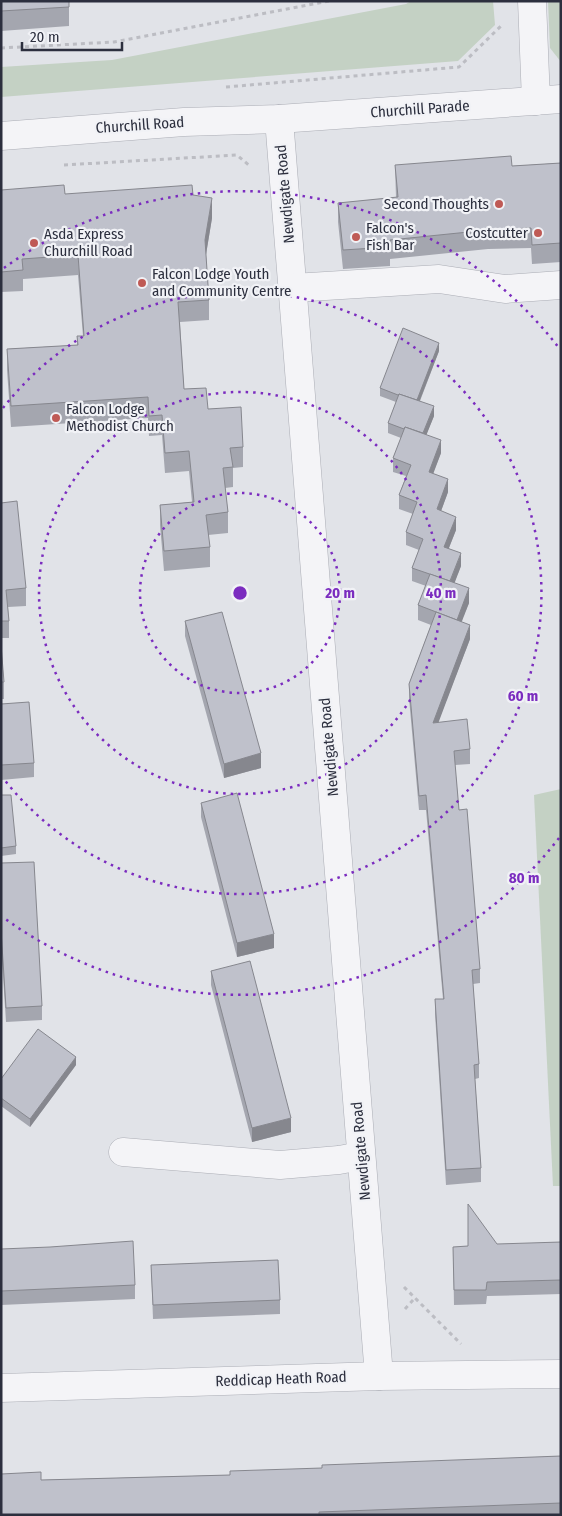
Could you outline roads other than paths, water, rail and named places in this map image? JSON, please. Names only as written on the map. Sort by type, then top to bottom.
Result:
[{"type":"street","points":[[532,11],[548,100]]},
{"type":"street","name":"Churchill Parade","points":[[279,119],[548,100]]},
{"type":"street","name":"Churchill Road","points":[[1,136],[184,122],[279,119]]},
{"type":"street","name":"Newdigate Road","points":[[279,119],[379,1376]]},
{"type":"street","points":[[293,288],[439,279],[504,289],[561,285]]},
{"type":"street","points":[[123,1152],[280,1165],[361,1156]]},
{"type":"street","name":"Reddicap Heath Road","points":[[1,1388],[379,1376],[561,1374]]},
{"type":"place","name":"Second Thoughts","points":[[499,204]]},
{"type":"place","name":"Costcutter","points":[[538,233]]},
{"type":"place","name":"Falcon's Fish Bar","points":[[356,237]]},
{"type":"place","name":"Asda Express Churchill Road","points":[[34,243]]},
{"type":"place","name":"Falcon Lodge Youth and Community Centre","points":[[142,283]]},
{"type":"place","name":"Falcon Lodge Methodist Church","points":[[56,418]]}]
